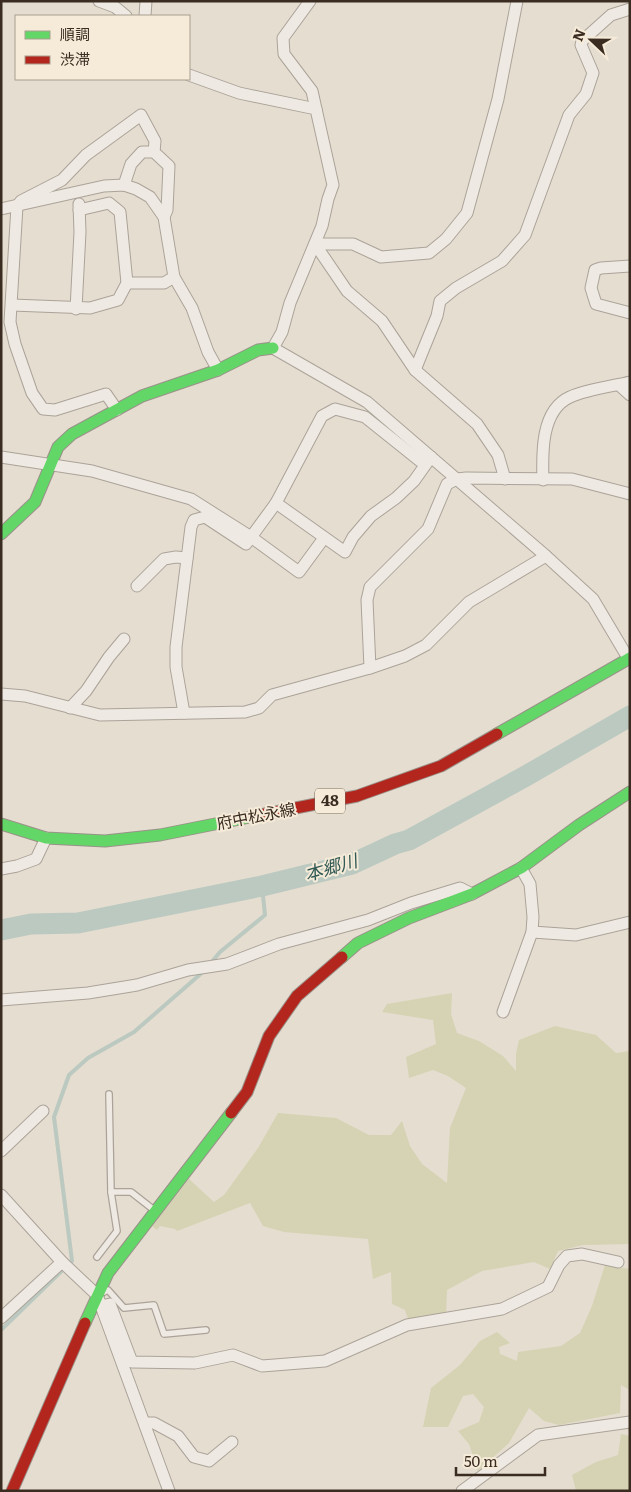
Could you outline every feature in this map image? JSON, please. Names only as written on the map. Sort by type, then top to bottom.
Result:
[{"type":"street","points":[[99,1],[115,7],[125,15]]},
{"type":"street","points":[[145,15],[146,1]]},
{"type":"street","points":[[273,348],[282,332],[290,303],[322,226],[333,185],[312,91],[284,54],[284,38],[310,1]]},
{"type":"street","points":[[315,244],[352,244],[381,257],[429,253],[446,239],[467,213],[498,99],[517,1]]},
{"type":"street","points":[[415,370],[437,316],[440,301],[456,288],[502,261],[525,235],[569,114],[586,94],[593,73],[581,46],[582,41],[612,16],[630,8]]},
{"type":"street","points":[[190,75],[239,93],[316,109]]},
{"type":"street","points":[[116,410],[106,394],[55,410],[43,409],[32,393],[15,344],[10,322],[16,206],[21,200],[62,180],[86,155],[141,115],[155,141],[154,152]]},
{"type":"street","points":[[124,185],[131,164],[142,152],[154,152],[169,166],[167,210],[164,217]]},
{"type":"street","points":[[1,209],[104,186],[124,185],[150,197],[164,217],[174,277],[192,308],[208,352],[218,370]]},
{"type":"street","points":[[76,309],[83,208],[79,192]]},
{"type":"street","points":[[12,305],[76,309],[90,308],[118,300],[127,283],[120,212],[109,203],[83,208]]},
{"type":"street","points":[[315,244],[347,291],[382,321],[415,370],[477,424],[498,455],[505,479]]},
{"type":"street","points":[[630,266],[594,270],[591,288],[596,304],[630,313]]},
{"type":"street","points":[[127,283],[164,283],[174,277]]},
{"type":"street","points":[[1,534],[35,502],[58,447],[72,434],[142,396],[218,370],[258,350],[273,348],[367,402],[546,556],[593,599],[629,658]]},
{"type":"street","points":[[543,480],[542,450],[546,431],[555,408],[569,397],[624,384],[630,395]]},
{"type":"street","points":[[184,713],[176,667],[176,647],[191,527],[194,520],[205,517],[246,544],[276,503],[322,416],[336,409],[365,416],[420,461],[431,457]]},
{"type":"street","points":[[1,457],[92,471],[191,499],[251,537],[299,572],[324,538]]},
{"type":"street","points":[[276,503],[344,552],[353,537],[372,516],[396,498],[414,481],[431,457]]},
{"type":"street","points":[[370,668],[366,600],[370,587],[428,529],[447,484],[466,478],[572,479],[630,494]]},
{"type":"street","points":[[1,694],[25,696],[100,715],[245,712],[259,708],[272,696],[405,656],[426,645],[469,602],[546,556]]},
{"type":"street","points":[[137,586],[164,559],[187,558]]},
{"type":"street","points":[[70,708],[86,691],[108,656],[124,639]]},
{"type":"street","name":"府中松永線","points":[[1,824],[46,838],[105,841],[160,835],[357,796],[441,766],[629,658]]},
{"type":"street","points":[[12,1491],[99,1300],[108,1273],[247,1092],[269,1036],[297,996],[358,943],[409,918],[472,894],[521,868],[579,825],[630,792]]},
{"type":"street","points":[[1,869],[17,866],[36,859],[46,838]]},
{"type":"street","points":[[503,1012],[532,932],[534,917],[530,884],[521,868]]},
{"type":"street","points":[[1,1000],[88,993],[137,985],[188,970],[227,964],[279,944],[368,920],[411,902],[460,888],[472,894]]},
{"type":"street","points":[[532,932],[576,935],[630,922]]},
{"type":"street","points":[[1,1151],[43,1111]]},
{"type":"street","points":[[1,1195],[99,1300],[169,1491]]},
{"type":"street","points":[[99,1300],[110,1304],[132,1362],[195,1362],[233,1355],[262,1366],[326,1361],[407,1325],[502,1309],[548,1287],[559,1266],[567,1256],[582,1254],[618,1262]]},
{"type":"street","points":[[1,1318],[62,1262]]},
{"type":"street","points":[[462,1491],[538,1435],[630,1422]]},
{"type":"street","points":[[145,1423],[154,1423],[178,1436],[194,1457],[209,1461],[232,1442]]},
{"type":"lane","points":[[97,1257],[117,1231],[111,1192],[109,1094]]},
{"type":"lane","points":[[111,1192],[132,1192],[156,1212]]},
{"type":"lane","points":[[99,1300],[108,1290],[124,1308],[154,1305],[164,1334],[206,1330]]},
{"type":"shaded area","points":[[452,993],[451,1014],[457,1033],[479,1041],[503,1056],[516,1071],[516,1054],[519,1040],[555,1026],[596,1035],[616,1053],[630,1051],[630,1244],[583,1245],[558,1251],[550,1269],[534,1262],[482,1271],[447,1290],[446,1316],[408,1319],[405,1310],[392,1304],[391,1272],[373,1279],[368,1239],[284,1232],[263,1226],[250,1203],[177,1231],[160,1226],[157,1230],[152,1226],[189,1179],[214,1202],[224,1195],[258,1148],[278,1113],[336,1118],[369,1135],[391,1135],[402,1121],[410,1146],[422,1164],[447,1183],[450,1128],[466,1088],[448,1076],[433,1070],[409,1078],[406,1057],[436,1044],[433,1020],[382,1012],[387,1004]]},
{"type":"shaded area","points":[[605,1265],[630,1269],[630,1390],[621,1385],[620,1413],[559,1425],[544,1421],[529,1408],[509,1443],[478,1471],[469,1444],[458,1431],[479,1422],[484,1407],[473,1394],[463,1396],[448,1427],[423,1427],[431,1388],[460,1365],[480,1341],[497,1332],[510,1343],[499,1347],[500,1354],[517,1361],[518,1352],[561,1346],[580,1333],[592,1306]]},
{"type":"shaded area","points":[[621,1434],[630,1436],[630,1491],[576,1491],[572,1475],[596,1462],[618,1455]]},
{"type":"waterway","name":"本郷川","points":[[1,930],[31,924],[78,923],[262,886],[352,864],[395,844],[409,840],[630,716]]},
{"type":"waterway","points":[[210,964],[220,952],[265,915],[262,886]]},
{"type":"waterway","points":[[1,1330],[72,1261],[54,1117],[69,1075],[88,1058],[134,1032],[204,971]]},
{"type":"traffic: fast","points":[[1,534],[35,502],[58,447],[72,434],[142,396],[218,370],[258,350],[273,348]]},
{"type":"traffic: fast","points":[[497,734],[630,658]]},
{"type":"traffic: fast","points":[[342,957],[358,943],[409,918],[472,894],[521,868],[579,825],[630,792]]},
{"type":"traffic: fast","points":[[1,824],[46,838],[105,841],[160,835],[250,817]]},
{"type":"traffic: fast","points":[[85,1323],[108,1273],[231,1113]]},
{"type":"traffic: jam","points":[[250,817],[357,796],[441,766],[497,734]]},
{"type":"traffic: jam","points":[[231,1113],[247,1092],[269,1036],[297,996],[342,957]]},
{"type":"traffic: jam","points":[[12,1491],[85,1323]]}]
